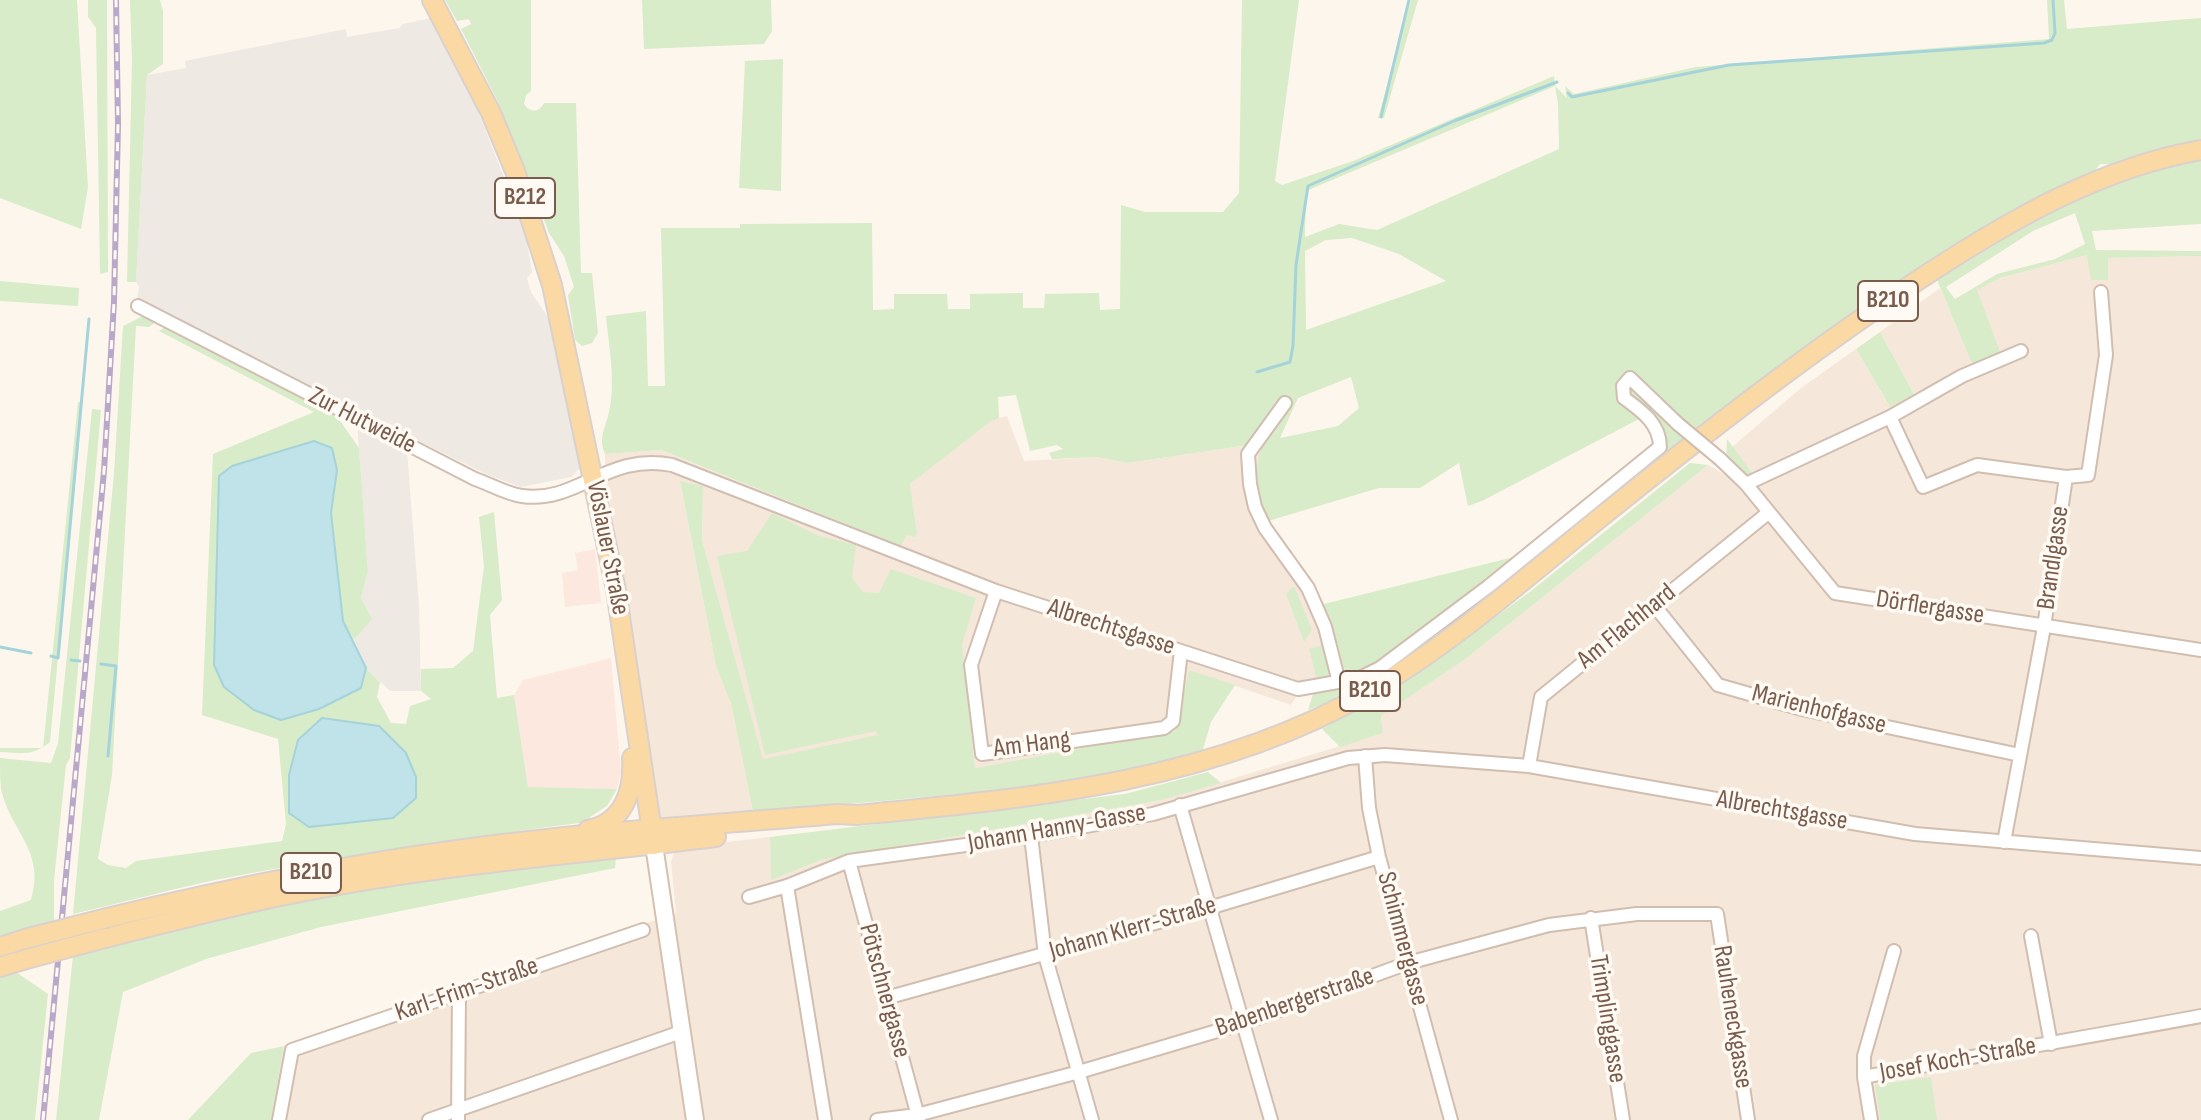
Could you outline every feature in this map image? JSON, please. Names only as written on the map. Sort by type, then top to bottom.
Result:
[{"type":"main road","name":"Vöslauer Straße","points":[[432,0],[491,113],[535,227],[563,327],[618,605],[653,838]]},
{"type":"main road","name":"B210","points":[[0,967],[105,938],[292,894],[653,838],[837,814],[857,815],[1025,798],[1135,779],[1236,752],[1335,710],[1399,674],[1454,636],[1740,407],[1842,332],[1947,262],[2020,218],[2078,189],[2133,168],[2201,150]]},
{"type":"main road","name":"B210","points":[[0,947],[107,918],[316,872],[593,829],[608,823],[626,803],[632,786],[631,747],[636,724]]},
{"type":"main road","name":"B210","points":[[518,842],[653,838]]},
{"type":"street","name":"Brandlgasse","points":[[2004,842],[2044,627],[2066,477],[2088,475],[2106,355],[2101,292]]},
{"type":"street","name":"Zur Hutweide","points":[[138,306],[475,479],[520,496],[537,497],[574,488],[593,478]]},
{"type":"street","points":[[1746,484],[1890,417],[1962,376],[2021,351]]},
{"type":"street","name":"Albrechtsgasse","points":[[593,478],[627,464],[653,461],[672,465],[996,591],[1298,689],[1360,678],[1380,668],[1431,632],[1660,447],[1660,435],[1647,416],[1624,398],[1623,386],[1630,378],[1678,424]]},
{"type":"street","points":[[1285,403],[1248,454],[1250,484],[1255,507],[1265,528],[1308,588],[1325,627],[1339,682]]},
{"type":"street","points":[[1890,417],[1923,487],[1977,465],[2066,477]]},
{"type":"street","name":"Dörflergasse","points":[[1678,424],[1746,484],[1835,593],[2201,650]]},
{"type":"street","name":"Am Flachhard","points":[[1529,766],[1541,697],[1768,513]]},
{"type":"street","name":"Am Hang","points":[[996,591],[971,665],[982,754],[1164,728],[1173,721],[1181,651]]},
{"type":"street","name":"Marienhofgasse","points":[[1654,605],[1718,685],[1802,709],[2020,755]]},
{"type":"street","name":"Albrechtsgasse","points":[[1365,756],[1430,757],[1529,766],[1915,834],[2201,858]]},
{"type":"street","name":"Johann Hanny-Gasse","points":[[749,897],[787,886],[849,861],[1031,836],[1153,814],[1348,758],[1365,756]]},
{"type":"street","name":"Schimmergasse","points":[[1365,756],[1369,808],[1379,857],[1451,1120]]},
{"type":"street","points":[[1180,805],[1271,1120]]},
{"type":"street","points":[[1031,836],[1045,955],[1092,1120]]},
{"type":"street","name":"Vöslauer Straße","points":[[653,838],[695,1120]]},
{"type":"street","name":"Johann Klerr-Straße","points":[[886,998],[1379,857]]},
{"type":"street","name":"Pötschnergasse","points":[[849,861],[918,1117]]},
{"type":"street","points":[[787,886],[825,1120]]},
{"type":"street","name":"Babenbergerstraße","points":[[877,1120],[918,1117],[1079,1072],[1244,1023],[1408,963],[1549,925],[1637,914],[1717,914]]},
{"type":"street","name":"Rauheneckgasse","points":[[1717,914],[1748,1120]]},
{"type":"street","name":"Trimplinggasse","points":[[1591,918],[1623,1120]]},
{"type":"street","name":"Karl-Frim-Straße","points":[[279,1120],[292,1050],[643,930]]},
{"type":"street","name":"Josef Koch-Straße","points":[[2031,936],[2051,1044]]},
{"type":"street","points":[[1871,1120],[1864,1056],[1894,951]]},
{"type":"street","points":[[458,1115],[459,992]]},
{"type":"street","name":"Josef Koch-Straße","points":[[1864,1077],[2201,1016]]},
{"type":"street","points":[[429,1120],[458,1115],[681,1032]]},
{"type":"shaded area","points":[[431,18],[478,111],[525,231],[532,272],[527,278],[531,292],[549,319],[580,468],[571,477],[521,487],[488,475],[403,433],[419,605],[421,691],[390,691],[366,668],[354,640],[371,619],[361,598],[368,571],[356,410],[137,299],[147,75],[186,68],[185,61],[346,29],[347,37],[399,28],[403,24]]},
{"type":"shaded area","points":[[2087,255],[2107,280],[2108,258],[2201,256],[2201,1120],[271,1120],[284,1046],[676,913],[671,861],[674,853],[683,847],[770,837],[772,879],[821,860],[1162,800],[1383,733],[1381,716],[1464,660],[1708,465],[1740,483],[1754,474],[1732,447],[1801,388],[1856,349],[1889,406],[1914,394],[1880,332],[1940,288],[1972,364],[1977,289],[2000,278]]},
{"type":"shaded area","points":[[1007,416],[1024,461],[1098,457],[1127,463],[1262,443],[1260,510],[1324,604],[1352,676],[1298,694],[1291,705],[1189,670],[1176,731],[975,768],[967,678],[877,736],[763,760],[702,540],[703,486],[680,482],[716,666],[731,704],[754,816],[665,822],[658,813],[606,495],[605,454],[660,450],[901,546],[907,534],[917,533],[910,484],[991,420]]},
{"type":"shaded area","points":[[595,549],[601,603],[565,607],[562,573],[578,570],[575,553]]},
{"type":"shaded area","points":[[611,658],[621,771],[617,789],[528,787],[514,695],[523,680]]},
{"type":"green space","points":[[0,0],[77,0],[88,187],[81,229],[0,198]]},
{"type":"green space","points":[[88,0],[107,0],[108,272],[100,274],[96,28],[88,17]]},
{"type":"green space","points":[[130,0],[160,0],[163,11],[163,64],[147,75],[136,282],[127,282],[132,60]]},
{"type":"green space","points":[[445,0],[531,0],[531,91],[526,95],[524,104],[534,111],[544,103],[576,103],[581,273],[592,273],[598,333],[592,343],[582,346],[575,340],[568,295],[574,287],[564,256],[549,233],[497,100],[461,29],[471,24],[469,19],[457,21]]},
{"type":"green space","points":[[642,0],[771,0],[772,31],[764,44],[644,49]]},
{"type":"green space","points":[[1242,0],[1299,0],[1275,181],[1282,185],[1353,161],[1554,76],[1555,86],[1567,98],[1565,86],[1574,94],[1696,67],[2049,39],[2047,0],[2064,0],[2067,29],[2201,18],[2201,139],[2112,164],[2100,164],[2092,175],[2006,219],[1435,642],[1352,693],[1308,710],[1314,691],[1349,683],[1324,604],[1518,556],[1656,441],[1641,418],[1468,506],[1459,463],[1420,488],[1379,488],[1268,521],[1258,501],[1255,483],[1262,443],[1127,463],[1098,457],[1052,459],[1049,453],[1063,449],[1057,445],[1030,451],[1016,395],[998,397],[999,418],[910,484],[917,533],[915,537],[907,535],[901,546],[661,450],[605,454],[602,438],[612,388],[606,316],[646,311],[648,386],[665,386],[661,228],[872,223],[873,310],[894,309],[894,294],[947,294],[948,309],[970,309],[970,294],[1023,293],[1023,308],[1044,308],[1045,294],[1099,293],[1100,310],[1120,309],[1121,205],[1145,212],[1223,212],[1239,193]],"holes":[[[1555,86],[1559,149],[1377,230],[1339,224],[1305,237],[1306,191]],[[1352,238],[1399,254],[1446,281],[1306,330],[1305,251],[1326,240]],[[1351,377],[1359,408],[1338,426],[1280,438],[1298,398]]]},
{"type":"green space","points":[[1411,0],[1418,0],[1384,118],[1378,118]]},
{"type":"green space","points":[[783,59],[781,191],[739,188],[745,61]]},
{"type":"green space","points":[[2201,160],[2201,224],[2092,231],[2096,250],[2201,251],[2201,256],[2108,258],[2108,280],[2091,280],[2087,255],[2000,278],[1977,290],[2000,352],[1972,364],[1937,280],[2054,208],[2145,173]],"holes":[[[2075,213],[2085,244],[2055,259],[1997,274],[1955,299],[1946,287],[2033,231]]]},
{"type":"green space","points":[[0,281],[79,288],[78,306],[0,301]]},
{"type":"green space","points":[[143,316],[156,322],[149,327],[136,326],[112,775],[98,859],[108,865],[126,868],[136,861],[282,841],[286,824],[278,739],[202,715],[213,454],[314,412],[159,331],[165,327],[336,415],[359,448],[368,571],[361,598],[372,619],[354,640],[343,622],[331,513],[337,470],[232,466],[360,688],[366,668],[380,682],[377,697],[391,723],[406,724],[410,706],[431,699],[421,691],[421,669],[453,668],[473,651],[484,566],[479,517],[494,512],[502,600],[490,615],[497,698],[514,695],[528,787],[617,789],[607,806],[587,822],[262,871],[73,914],[114,473],[123,326]]},
{"type":"green space","points":[[1880,332],[1914,394],[1890,407],[1856,349]]},
{"type":"green space","points":[[78,402],[82,402],[50,742],[43,747]]},
{"type":"green space","points":[[92,409],[101,410],[70,758],[66,765],[54,880],[54,923],[0,937],[0,911],[31,900],[34,867],[5,804],[0,758],[51,763],[58,743]]},
{"type":"green space","points":[[1727,439],[1754,475],[1748,478],[1726,458]]},
{"type":"green space","points":[[1690,463],[1708,465],[1464,660],[1381,716],[1383,733],[1340,747],[1322,729],[1419,673],[1531,591]]},
{"type":"green space","points":[[680,481],[703,486],[702,540],[763,759],[878,735],[876,731],[765,755],[717,556],[747,551],[772,513],[819,536],[856,545],[852,578],[863,592],[879,593],[891,569],[976,598],[962,644],[975,768],[1175,731],[1189,670],[1235,685],[1211,722],[1202,753],[1137,769],[1033,787],[764,812],[754,816],[731,704],[716,666]]},
{"type":"green space","points":[[1294,586],[1312,630],[1304,642],[1286,594]]},
{"type":"green space","points":[[1324,645],[1329,676],[1317,680],[1309,649]]},
{"type":"green space","points":[[0,748],[41,748],[26,753],[0,752]]},
{"type":"green space","points":[[1208,772],[1221,783],[1162,800],[821,860],[771,880],[770,837],[1125,794]]},
{"type":"green space","points":[[616,858],[615,868],[321,927],[206,959],[123,992],[99,1120],[56,1120],[73,955],[320,896],[579,860]]},
{"type":"green space","points":[[16,972],[48,994],[35,1120],[0,1120],[0,977]]},
{"type":"green space","points":[[284,1046],[271,1120],[188,1120],[251,1053]]},
{"type":"green space","points":[[1931,1077],[1937,1120],[1880,1120],[1875,1085]]},
{"type":"water","points":[[314,441],[332,448],[337,470],[331,513],[343,621],[366,668],[361,688],[319,709],[281,720],[254,710],[224,687],[214,665],[219,476],[232,466]]},
{"type":"water","points":[[322,718],[379,726],[406,753],[416,777],[416,798],[393,818],[309,827],[289,813],[289,775],[298,740]]},
{"type":"waterway","points":[[1381,117],[1409,0]]},
{"type":"waterway","points":[[1568,93],[1572,97],[1729,65],[2044,43],[2052,40],[2055,33],[2053,0]]},
{"type":"waterway","points":[[1257,372],[1290,362],[1296,265],[1308,186],[1454,121],[1557,82]]},
{"type":"waterway","points":[[51,656],[58,658],[89,319]]},
{"type":"waterway","points":[[0,647],[31,653]]},
{"type":"waterway","points":[[71,660],[80,661]]},
{"type":"waterway","points":[[101,664],[116,666],[108,756]]},
{"type":"railway","points":[[43,1120],[104,471],[114,302],[118,124],[116,0]]}]
